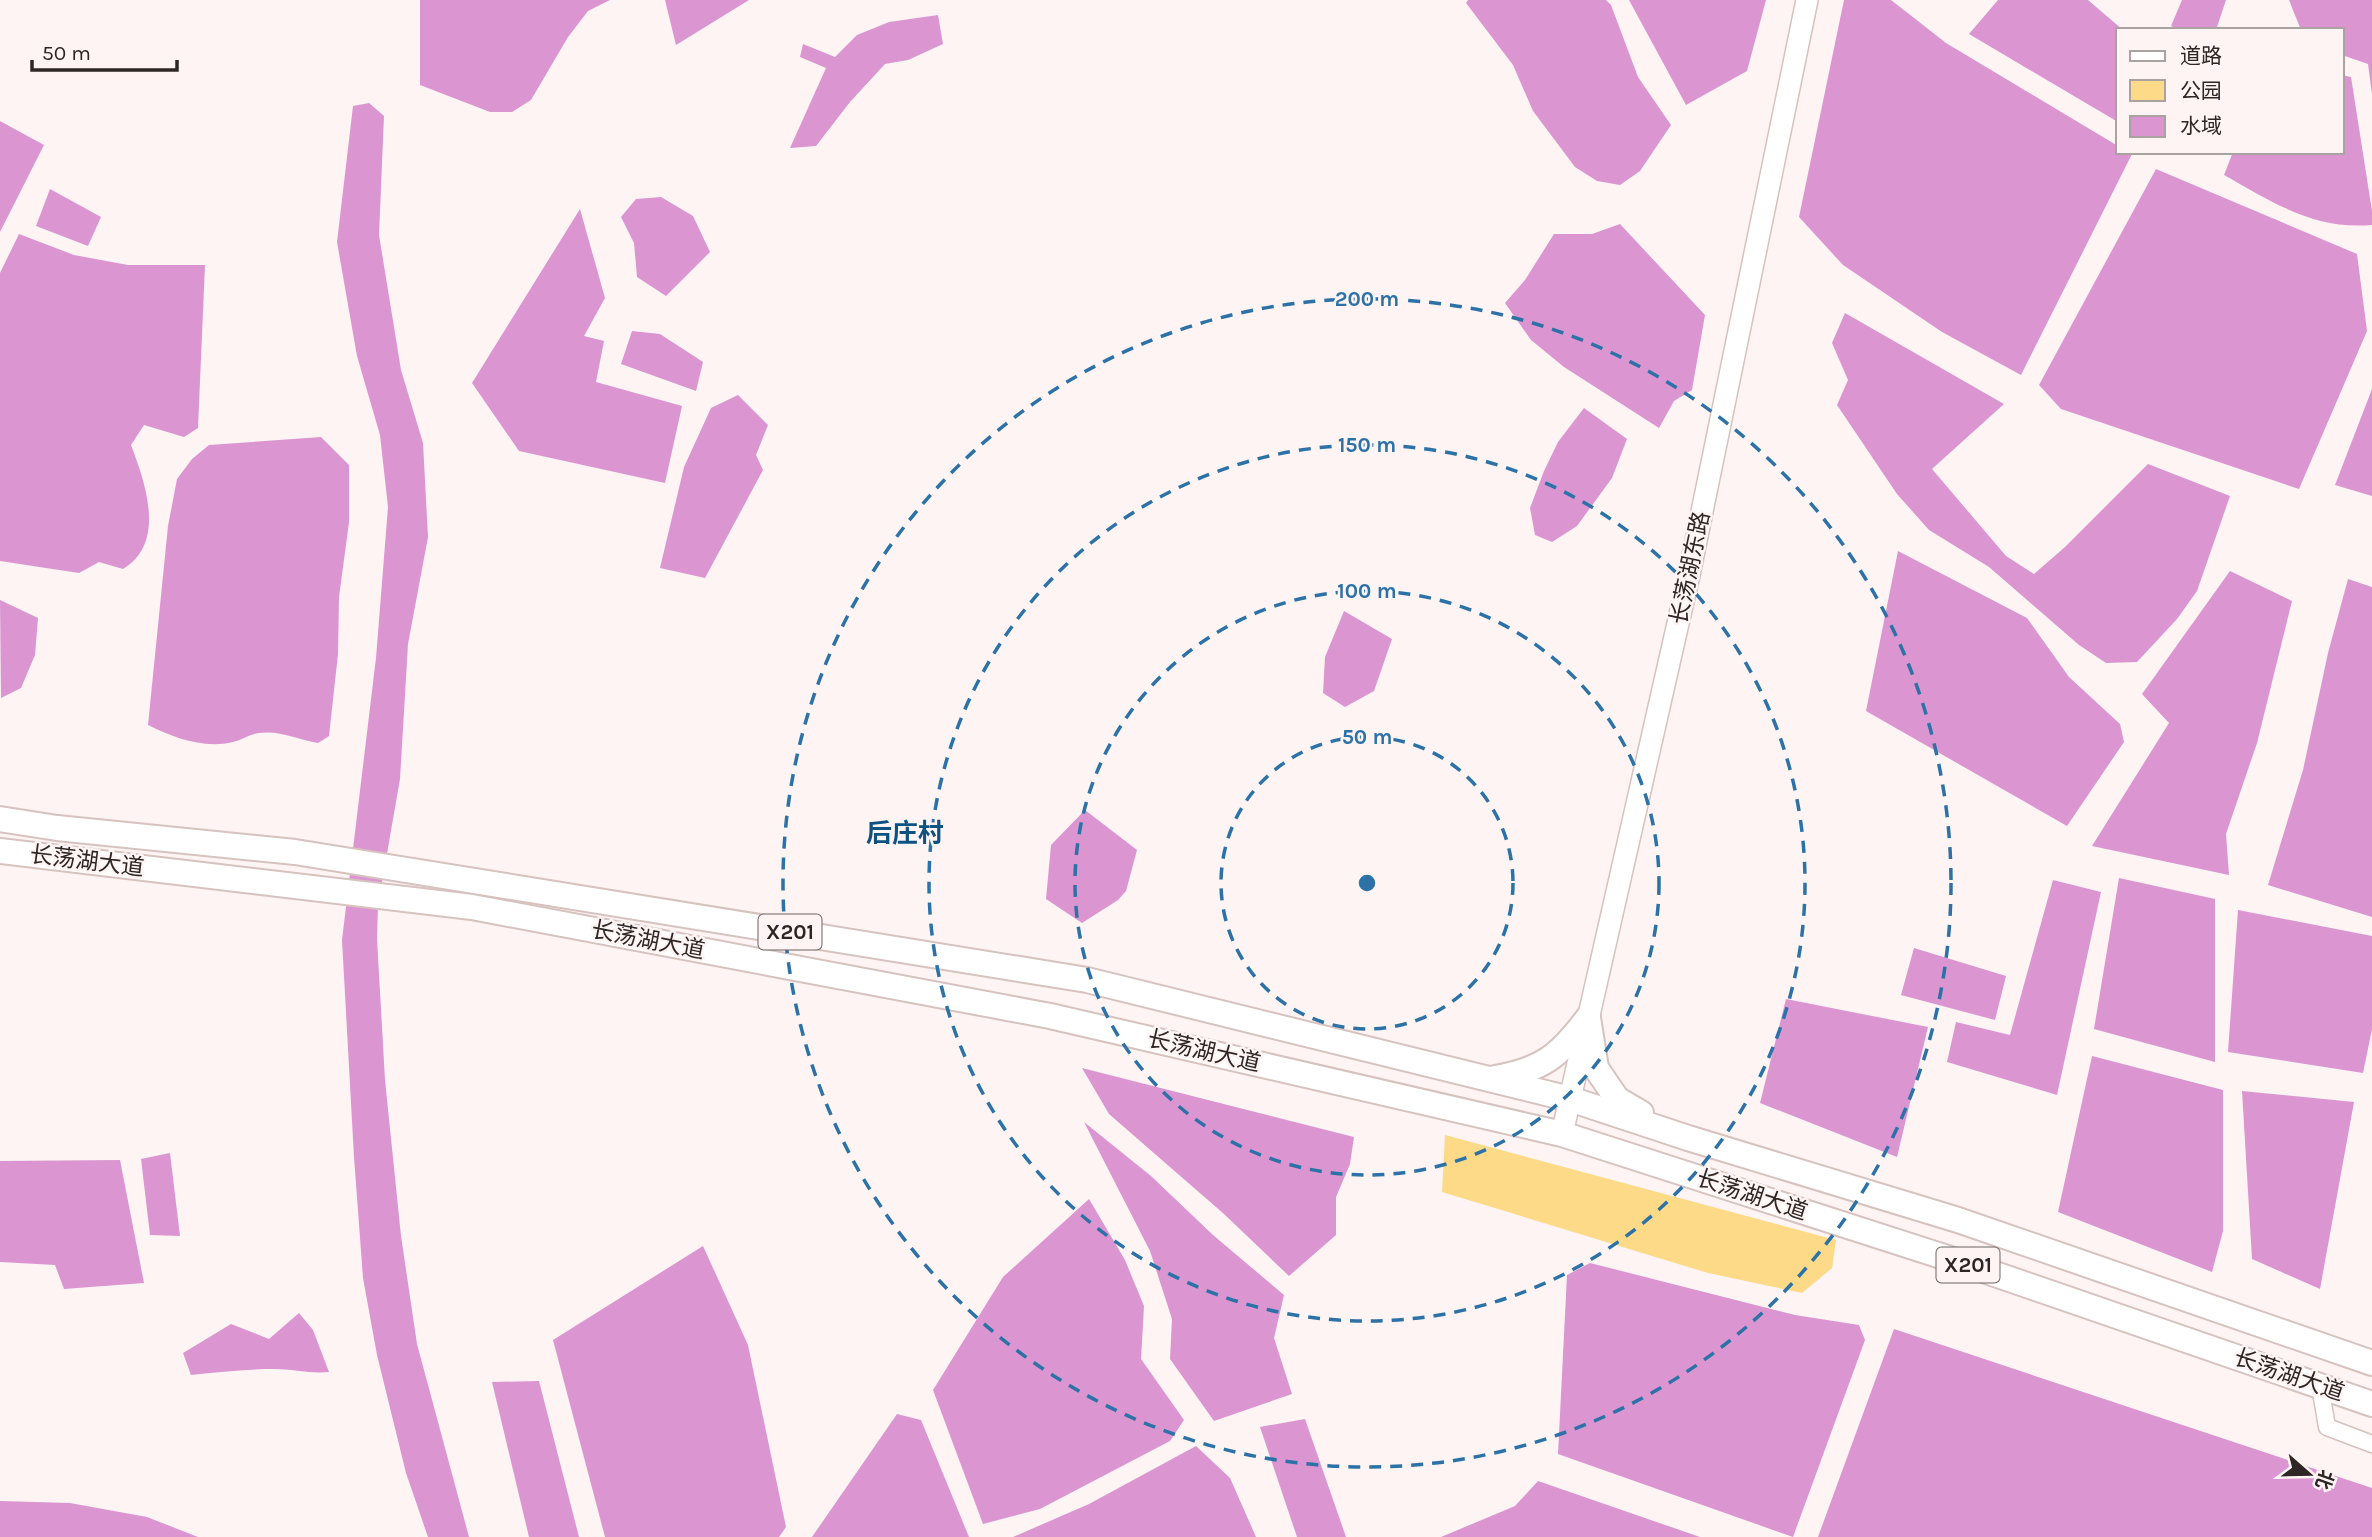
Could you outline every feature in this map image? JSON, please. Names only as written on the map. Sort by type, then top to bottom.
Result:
[{"type":"main road","name":"长荡湖东路","points":[[1562,1134],[1689,575],[1807,0]]},
{"type":"main road","name":"长荡湖大道","points":[[0,819],[57,828],[295,852],[1087,980],[1570,1099],[1688,1138],[1958,1220],[2372,1363]]},
{"type":"main road","name":"长荡湖大道","points":[[0,851],[472,907],[1050,1016],[1562,1134],[1966,1264],[2372,1404]]},
{"type":"main road","points":[[1490,1079],[1535,1068],[1549,1060],[1567,1046],[1588,1018]]},
{"type":"main road","points":[[1588,1018],[1596,1068],[1617,1099],[1688,1138]]},
{"type":"street","points":[[2320,1386],[2327,1427],[2372,1444]]},
{"type":"green space","points":[[1445,1135],[1836,1240],[1832,1268],[1802,1293],[1708,1273],[1442,1192]]},
{"type":"water","points":[[420,0],[610,0],[588,11],[568,37],[531,100],[512,112],[490,112],[420,85]]},
{"type":"water","points":[[665,0],[749,0],[676,45]]},
{"type":"water","points":[[1468,0],[1606,0],[1611,5],[1638,77],[1671,125],[1640,171],[1620,185],[1597,181],[1575,167],[1533,111],[1513,65],[1466,3]]},
{"type":"water","points":[[1629,0],[1766,0],[1747,71],[1686,105]]},
{"type":"water","points":[[1844,0],[1891,0],[1946,43],[2116,145],[2116,154],[2132,154],[2021,375],[1942,332],[1843,265],[1799,217]]},
{"type":"water","points":[[1998,0],[2088,0],[2121,28],[2116,28],[2116,121],[1969,34]]},
{"type":"water","points":[[2182,0],[2226,0],[2217,28],[2171,26]]},
{"type":"water","points":[[2289,0],[2372,0],[2372,94],[2368,64],[2344,56],[2344,28],[2300,28]]},
{"type":"water","points":[[938,15],[943,44],[908,60],[885,64],[850,102],[816,146],[790,148],[826,68],[800,57],[803,44],[835,57],[857,35],[889,22]]},
{"type":"water","points":[[2344,75],[2351,77],[2372,225],[2331,223],[2294,212],[2224,175],[2232,154],[2344,154]]},
{"type":"water","points":[[369,103],[384,116],[379,235],[401,370],[423,443],[428,537],[408,644],[400,779],[378,905],[377,939],[385,1080],[401,1236],[417,1344],[469,1537],[428,1537],[406,1473],[377,1355],[363,1278],[354,1157],[342,940],[376,658],[388,507],[380,435],[357,356],[337,242],[353,106]]},
{"type":"water","points":[[0,121],[44,145],[0,232]]},
{"type":"water","points":[[2156,169],[2357,254],[2367,331],[2299,489],[2061,409],[2039,385]]},
{"type":"water","points":[[50,189],[101,217],[88,246],[36,226]]},
{"type":"water","points":[[661,197],[693,216],[710,252],[666,296],[637,277],[634,243],[621,217],[636,199]]},
{"type":"water","points":[[580,209],[605,298],[584,336],[604,341],[596,382],[682,406],[665,483],[519,451],[472,383]]},
{"type":"water","points":[[1620,224],[1705,315],[1692,390],[1674,401],[1659,428],[1564,367],[1531,340],[1505,303],[1525,280],[1554,234],[1592,234]]},
{"type":"water","points":[[19,234],[74,255],[128,265],[205,265],[198,428],[184,437],[144,425],[131,445],[146,494],[149,528],[145,544],[137,558],[123,569],[99,562],[79,573],[0,561],[0,273]]},
{"type":"water","points":[[1845,313],[2004,404],[1932,469],[2006,556],[2034,574],[2148,464],[2230,496],[2197,591],[2177,619],[2137,662],[2106,663],[2079,645],[1989,567],[1929,530],[1897,494],[1837,405],[1848,380],[1832,343]]},
{"type":"water","points":[[632,331],[660,334],[703,362],[696,391],[621,364]]},
{"type":"water","points":[[2372,389],[2372,496],[2335,485]]},
{"type":"water","points":[[738,395],[768,425],[756,455],[763,470],[705,578],[660,568],[684,467],[711,408]]},
{"type":"water","points":[[1584,408],[1627,439],[1612,478],[1577,526],[1552,542],[1535,535],[1530,508],[1558,442]]},
{"type":"water","points":[[321,437],[349,465],[349,522],[339,597],[338,654],[329,736],[318,743],[267,732],[233,742],[211,744],[179,738],[148,725],[168,526],[177,479],[192,459],[209,445]]},
{"type":"water","points":[[1898,551],[2027,618],[2069,677],[2120,724],[2124,742],[2067,826],[1866,711]]},
{"type":"water","points":[[2230,571],[2292,601],[2257,743],[2226,834],[2229,875],[2092,846],[2169,723],[2142,694]]},
{"type":"water","points":[[2348,579],[2372,587],[2372,917],[2268,885],[2303,770],[2328,653]]},
{"type":"water","points":[[0,600],[38,618],[35,655],[21,688],[1,698]]},
{"type":"water","points":[[1344,611],[1392,639],[1374,691],[1345,707],[1323,693],[1325,657]]},
{"type":"water","points":[[1085,810],[1137,850],[1126,891],[1118,900],[1082,923],[1046,899],[1051,845]]},
{"type":"water","points":[[2119,878],[2215,899],[2215,1062],[2094,1029]]},
{"type":"water","points":[[2053,880],[2101,892],[2057,1095],[1947,1062],[1956,1022],[2010,1035]]},
{"type":"water","points":[[2238,910],[2372,936],[2372,1029],[2363,1073],[2228,1052]]},
{"type":"water","points":[[1914,948],[2006,976],[1995,1020],[1901,995]]},
{"type":"water","points":[[1786,999],[1928,1027],[1897,1157],[1760,1103]]},
{"type":"water","points":[[2092,1056],[2223,1090],[2223,1231],[2212,1272],[2058,1212]]},
{"type":"water","points":[[1082,1068],[1354,1137],[1350,1164],[1336,1197],[1336,1235],[1289,1276],[1224,1214],[1109,1114]]},
{"type":"water","points":[[2242,1091],[2354,1102],[2320,1289],[2252,1259]]},
{"type":"water","points":[[1084,1122],[1151,1176],[1213,1235],[1284,1295],[1274,1338],[1292,1394],[1214,1421],[1170,1359],[1172,1319],[1150,1251]]},
{"type":"water","points":[[170,1153],[180,1236],[150,1235],[141,1159]]},
{"type":"water","points":[[120,1160],[144,1283],[64,1289],[55,1265],[0,1262],[0,1161]]},
{"type":"water","points":[[1089,1199],[1125,1260],[1144,1306],[1141,1359],[1184,1420],[1170,1441],[1040,1509],[983,1524],[933,1390],[1003,1277]]},
{"type":"water","points":[[703,1246],[748,1345],[786,1527],[779,1537],[605,1537],[553,1340]]},
{"type":"water","points":[[1590,1263],[1795,1315],[1859,1325],[1865,1340],[1793,1537],[1558,1454],[1567,1275]]},
{"type":"water","points":[[299,1313],[313,1330],[329,1372],[264,1369],[191,1375],[183,1353],[231,1324],[269,1339]]},
{"type":"water","points":[[1894,1329],[2372,1488],[2372,1537],[1818,1537]]},
{"type":"water","points":[[539,1381],[579,1537],[529,1537],[492,1382]]},
{"type":"water","points":[[897,1414],[921,1420],[969,1537],[812,1537]]},
{"type":"water","points":[[1305,1419],[1346,1537],[1297,1537],[1260,1427]]},
{"type":"water","points":[[1196,1446],[1230,1478],[1256,1537],[1013,1537],[1089,1504]]},
{"type":"water","points":[[1538,1481],[1700,1537],[1441,1537],[1515,1506]]},
{"type":"water","points":[[0,1501],[70,1503],[147,1517],[198,1537],[0,1537]]},
{"type":"district","name":"后庄村","points":[[905,833]]}]
